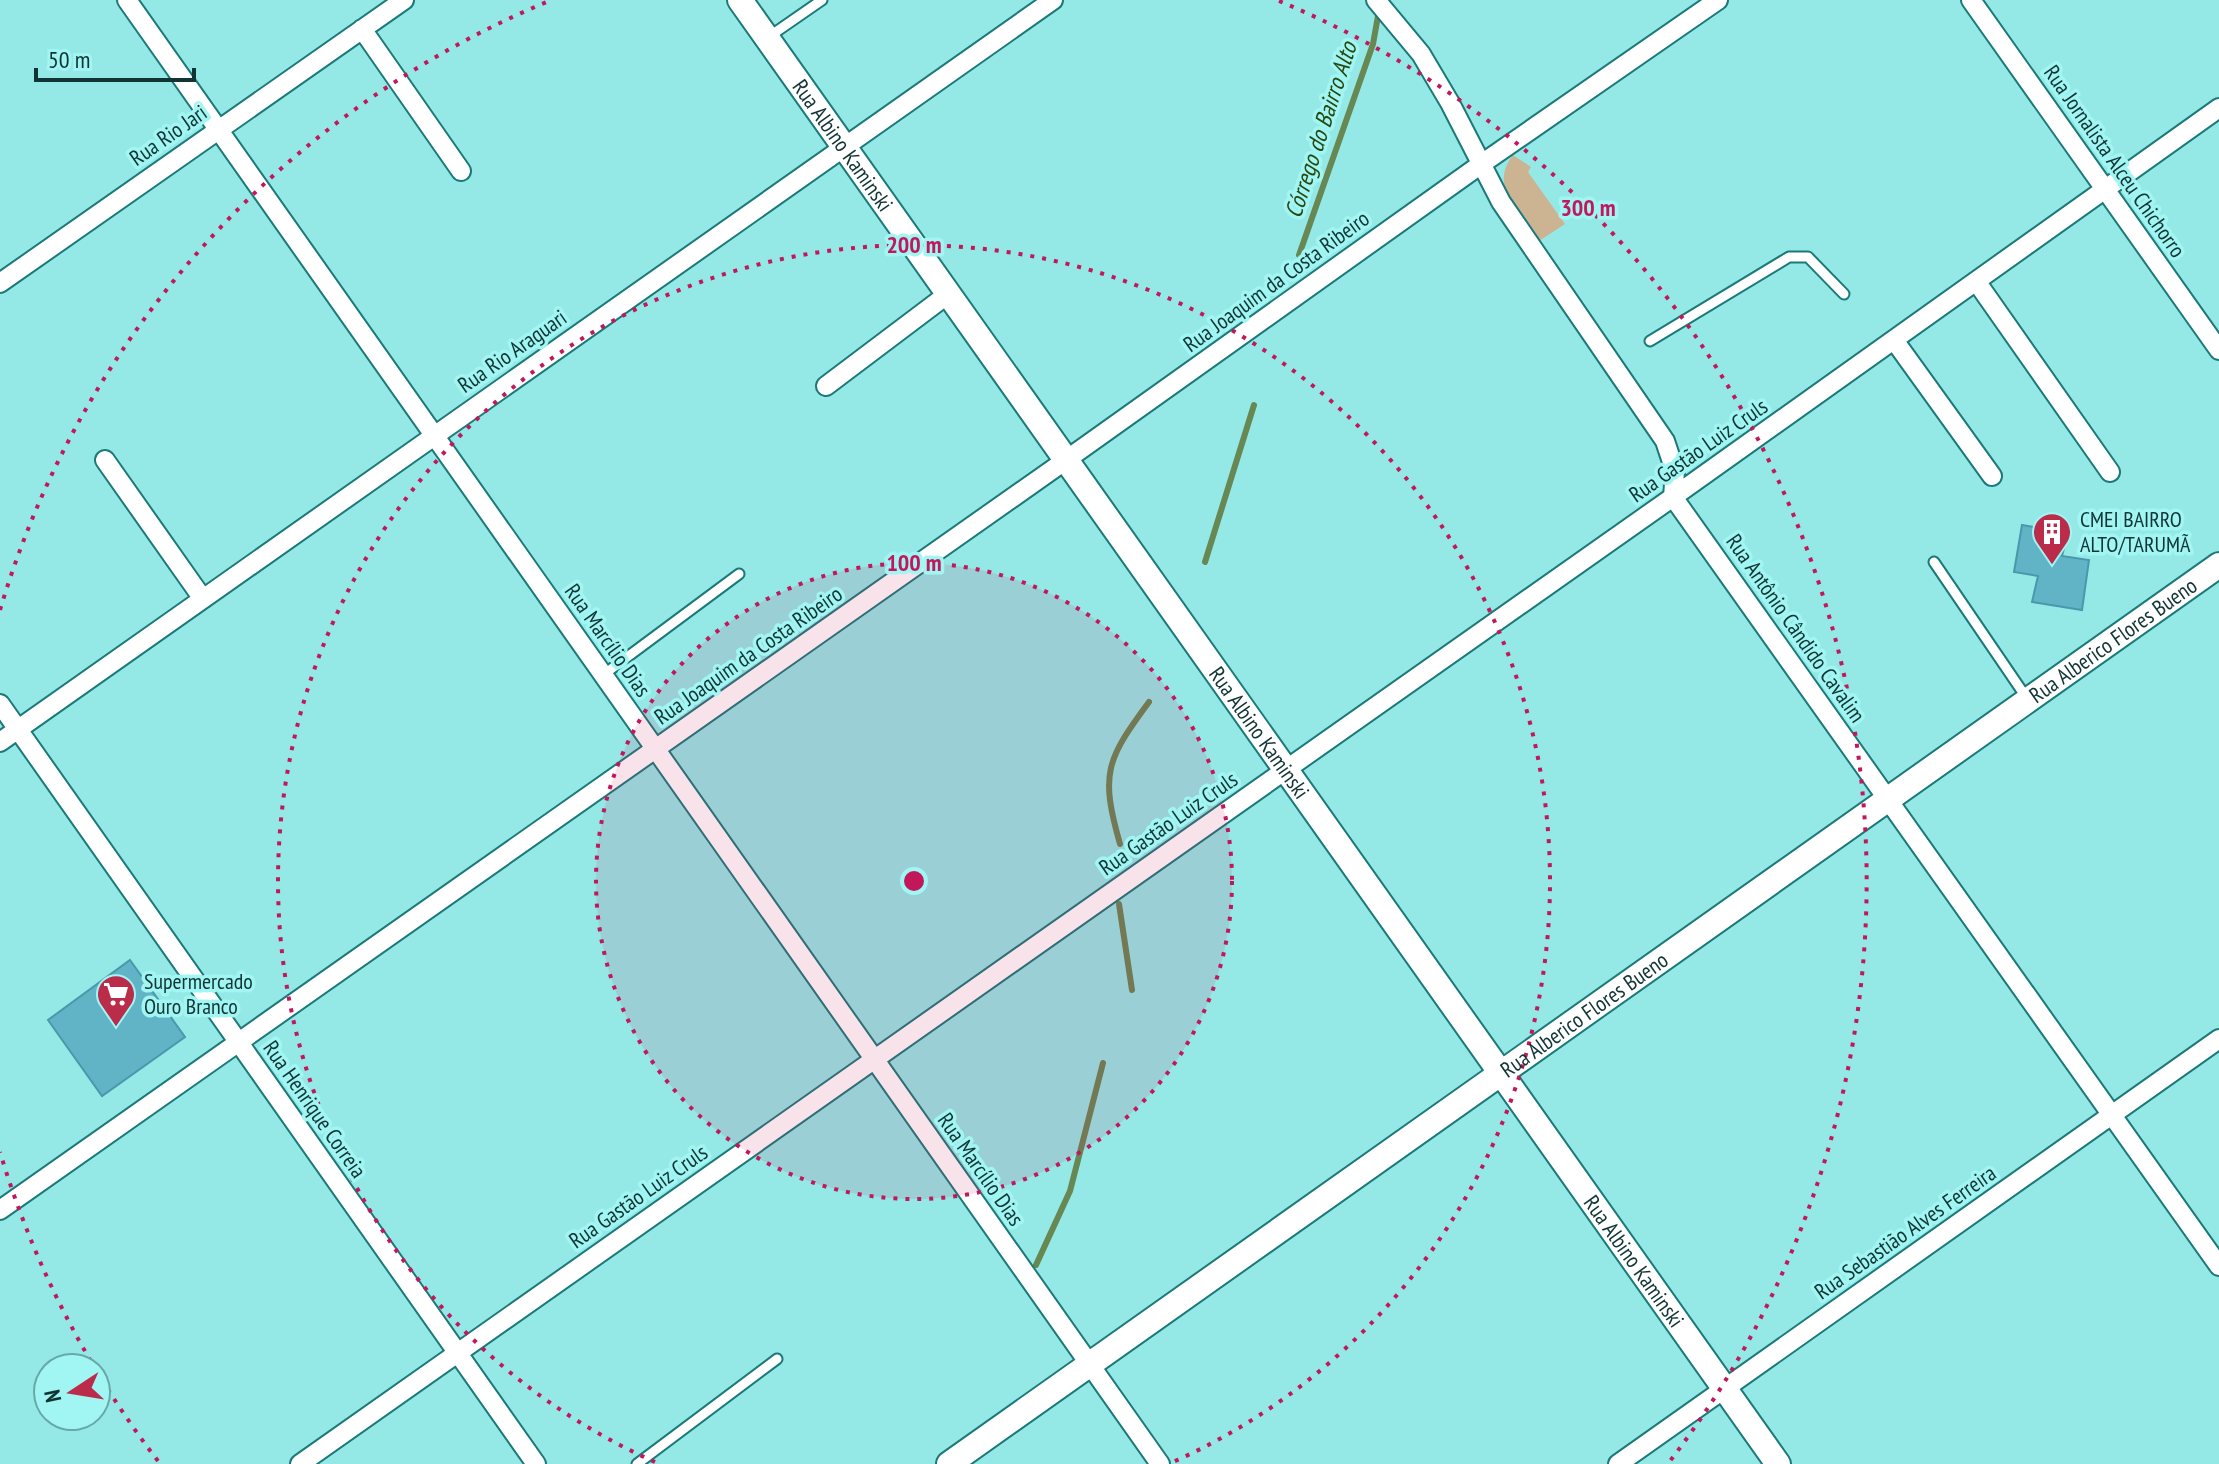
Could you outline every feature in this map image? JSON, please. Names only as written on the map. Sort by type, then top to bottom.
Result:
[{"type":"street","name":"Rua Marcílio Dias","points":[[127,0],[1160,1464]]},
{"type":"street","name":"Rua Rio Jari","points":[[0,283],[404,0]]},
{"type":"street","name":"Rua Albino Kaminski","points":[[740,0],[1778,1464]]},
{"type":"street","name":"Rua Rio Araguari","points":[[0,742],[1053,0]]},
{"type":"street","points":[[1376,0],[1421,54],[1436,77],[1480,165],[1519,229],[1665,441],[1675,471],[1673,497]]},
{"type":"street","name":"Rua Joaquim da Costa Ribeiro","points":[[0,1210],[1718,0]]},
{"type":"street","name":"Rua Jornalista Alceu Chichorro","points":[[1971,0],[2217,342]]},
{"type":"street","points":[[362,29],[461,171]]},
{"type":"street","name":"Rua Gastão Luiz Cruls","points":[[300,1464],[1673,497],[2219,108]]},
{"type":"street","points":[[1976,281],[2110,472]]},
{"type":"street","points":[[826,386],[948,294]]},
{"type":"street","points":[[1894,340],[1992,476]]},
{"type":"street","points":[[105,460],[203,599]]},
{"type":"street","name":"Rua Antônio Cândido Cavalim","points":[[1673,497],[2219,1266]]},
{"type":"street","name":"Rua Alberico Flores Bueno","points":[[949,1464],[2219,565]]},
{"type":"street","name":"Rua Henrique Correia","points":[[0,704],[536,1464]]},
{"type":"street","name":"Rua Sebastião Alves Ferreira","points":[[1618,1464],[2219,1039]]},
{"type":"lane","points":[[767,38],[822,0]]},
{"type":"lane","points":[[1650,341],[1789,257],[1808,257],[1844,294]]},
{"type":"lane","points":[[1934,562],[2028,700]]},
{"type":"lane","points":[[603,675],[739,574]]},
{"type":"lane","points":[[637,1464],[777,1359]]},
{"type":"shaded area","points":[[1513,155],[1531,167],[1528,172],[1565,224],[1539,241],[1505,189],[1506,167]]},
{"type":"building","name":"CMEI BAIRRO ALTO/TARUMÃ","points":[[2022,525],[2068,533],[2062,556],[2089,560],[2082,610],[2032,602],[2038,576],[2014,572]]},
{"type":"building","name":"Supermercado Ouro Branco","points":[[130,960],[185,1037],[102,1096],[48,1020]]},
{"type":"waterway","name":"Córrego do Bairro Alto","points":[[1299,255],[1373,44],[1378,16]]},
{"type":"waterway","name":"Córrego do Bairro Alto","points":[[1205,562],[1254,405]]},
{"type":"waterway","name":"Córrego do Bairro Alto","points":[[1120,844],[1110,800],[1111,768],[1124,739],[1149,702]]},
{"type":"waterway","name":"Córrego do Bairro Alto","points":[[1119,904],[1132,990]]},
{"type":"waterway","name":"Córrego do Bairro Alto","points":[[1036,1265],[1070,1191],[1103,1063]]},
{"type":"place","name":"CMEI BAIRRO ALTO/TARUMÃ","points":[[2052,566]]},
{"type":"place","name":"Supermercado Ouro Branco","points":[[116,1028]]}]
